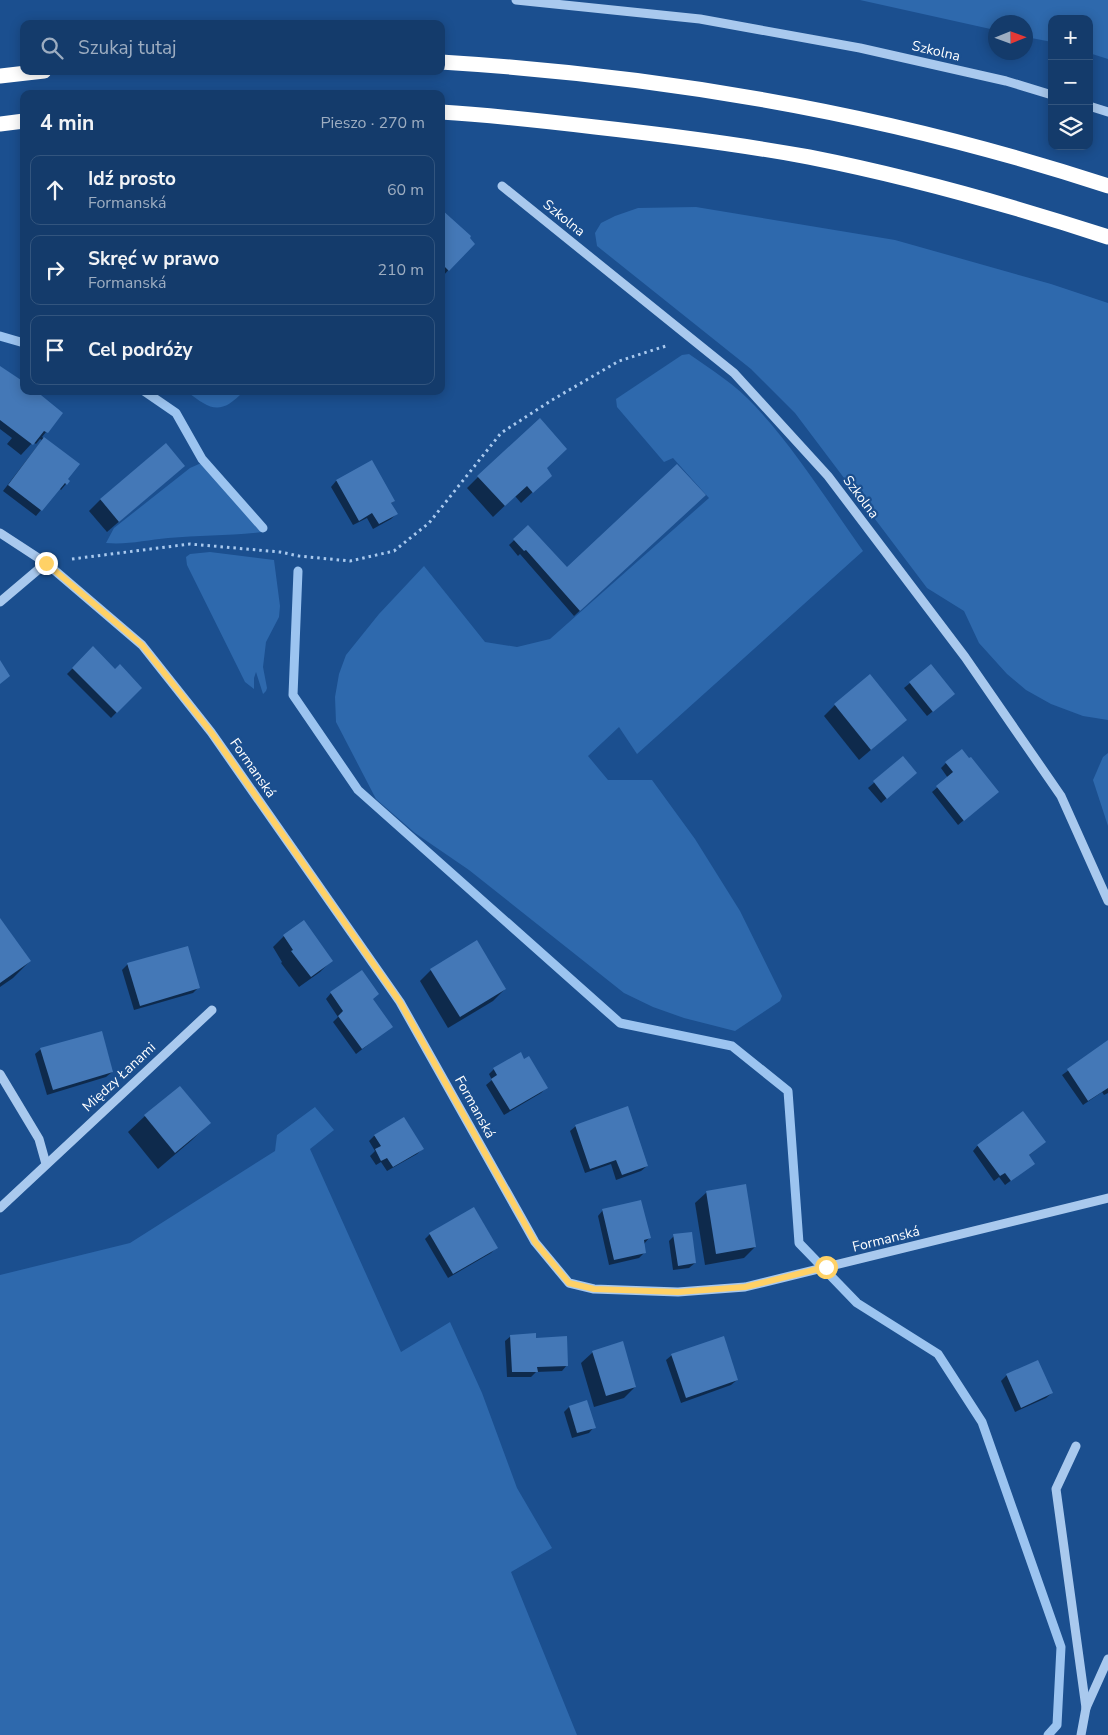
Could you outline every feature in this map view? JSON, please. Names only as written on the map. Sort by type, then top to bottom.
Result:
[{"type":"highway","points":[[445,62],[633,80],[795,105],[903,128],[997,153],[1108,186]]},
{"type":"highway","points":[[0,76],[20,74]]},
{"type":"highway","points":[[445,112],[489,115],[720,142],[809,157],[888,174],[965,194],[1108,237]]},
{"type":"highway","points":[[0,124],[20,122]]},
{"type":"street","name":"Szkolna","points":[[516,0],[709,21],[860,48],[1006,81],[1048,94]]},
{"type":"street","points":[[1093,107],[1108,112]]},
{"type":"street","name":"Szkolna","points":[[502,186],[734,373],[828,476],[965,657],[1061,796],[1108,901]]},
{"type":"street","name":"Formanská","points":[[0,533],[46,563],[142,645],[211,732],[400,1002],[535,1242],[569,1283],[594,1289],[678,1292],[745,1287],[1108,1198]]},
{"type":"street","points":[[0,602],[46,563]]},
{"type":"street","name":"Między Łanami","points":[[0,1208],[212,1010]]},
{"type":"street","points":[[0,1074],[39,1139],[46,1164]]},
{"type":"street","points":[[1076,1446],[1056,1489],[1086,1708]]},
{"type":"street","points":[[1081,1735],[1086,1708],[1108,1659]]},
{"type":"path","points":[[46,563],[190,544],[280,552],[299,556],[350,561],[394,551],[429,523],[501,433],[619,360],[691,338]]},
{"type":"shaded area","points":[[860,0],[1108,0],[1108,59],[1093,54],[1093,15],[1048,15],[1048,41],[1033,38],[1033,15],[988,15],[988,28]]},
{"type":"shaded area","points":[[696,207],[895,240],[1051,284],[1108,303],[1108,720],[1083,716],[1051,704],[1026,690],[1007,674],[979,643],[964,611],[927,588],[795,413],[751,369],[597,246],[595,233],[601,223],[615,216],[638,208]]},
{"type":"shaded area","points":[[689,354],[724,378],[755,406],[798,458],[863,551],[637,754],[619,727],[588,756],[608,780],[652,780],[695,839],[740,911],[782,996],[780,1001],[735,1031],[684,1018],[653,1007],[624,993],[469,870],[415,833],[376,799],[336,722],[335,697],[339,674],[346,655],[379,614],[424,566],[485,642],[517,647],[550,639],[709,498],[673,458],[664,462],[617,407],[616,399],[682,355]]},
{"type":"shaded area","points":[[191,395],[240,395],[222,407],[215,408],[202,403]]},
{"type":"shaded area","points":[[203,464],[260,527],[262,532],[180,537],[129,543],[106,543],[114,528],[190,468]]},
{"type":"shaded area","points":[[210,552],[274,560],[280,606],[279,617],[266,642],[263,667],[267,688],[263,694],[256,672],[254,689],[245,682],[187,565],[186,557],[190,554]]},
{"type":"shaded area","points":[[1108,753],[1108,826],[1093,780],[1103,757]]},
{"type":"shaded area","points":[[315,1107],[334,1130],[310,1149],[401,1352],[450,1322],[482,1393],[517,1488],[552,1548],[511,1572],[577,1735],[0,1735],[0,1275],[130,1243],[275,1151],[277,1135]]},
{"type":"building","points":[[445,213],[471,236],[470,238],[475,244],[449,271],[445,267]]},
{"type":"building","points":[[0,366],[20,379],[20,395],[41,395],[63,413],[48,433],[44,431],[33,445],[0,420]]},
{"type":"building","points":[[540,418],[567,449],[547,468],[552,476],[533,493],[527,486],[505,506],[477,476]]},
{"type":"building","points":[[44,437],[80,464],[68,479],[70,481],[67,485],[65,483],[42,511],[8,485]]},
{"type":"building","points":[[166,443],[185,466],[119,522],[100,499]]},
{"type":"building","points":[[372,460],[395,501],[391,503],[398,514],[379,524],[372,513],[359,521],[336,480]]},
{"type":"building","points":[[677,464],[706,495],[580,611],[526,550],[524,551],[513,539],[528,525],[567,567]]},
{"type":"building","points":[[93,646],[115,669],[120,664],[142,688],[117,713],[72,668]]},
{"type":"building","points":[[0,660],[10,676],[0,684]]},
{"type":"building","points":[[931,664],[955,694],[933,712],[909,682]]},
{"type":"building","points":[[870,674],[907,720],[871,750],[834,704]]},
{"type":"building","points":[[962,749],[969,758],[971,757],[999,792],[964,821],[936,786],[953,772],[945,762]]},
{"type":"building","points":[[903,756],[917,773],[887,799],[873,781]]},
{"type":"building","points":[[0,918],[31,961],[0,983]]},
{"type":"building","points":[[304,920],[333,961],[311,977],[291,951],[293,950],[283,935]]},
{"type":"building","points":[[477,940],[506,989],[460,1017],[430,969]]},
{"type":"building","points":[[188,946],[200,988],[140,1006],[127,963]]},
{"type":"building","points":[[362,970],[379,994],[373,999],[393,1027],[362,1049],[338,1016],[343,1011],[330,992]]},
{"type":"building","points":[[102,1031],[113,1072],[53,1090],[40,1048]]},
{"type":"building","points":[[1108,1040],[1108,1088],[1088,1101],[1067,1069]]},
{"type":"building","points":[[521,1052],[524,1059],[529,1056],[548,1088],[510,1110],[491,1079],[497,1075],[493,1068]]},
{"type":"building","points":[[180,1086],[211,1123],[175,1153],[144,1115]]},
{"type":"building","points":[[628,1106],[648,1166],[622,1175],[616,1160],[590,1169],[575,1125]]},
{"type":"building","points":[[1023,1111],[1046,1142],[1029,1155],[1035,1164],[1011,1181],[1005,1173],[1000,1176],[977,1145]]},
{"type":"building","points":[[404,1117],[424,1149],[393,1167],[387,1158],[381,1161],[375,1149],[381,1146],[374,1135]]},
{"type":"building","points":[[746,1184],[756,1247],[716,1254],[706,1191]]},
{"type":"building","points":[[641,1200],[651,1238],[644,1240],[646,1253],[614,1260],[602,1209]]},
{"type":"building","points":[[474,1207],[498,1248],[453,1274],[429,1233]]},
{"type":"building","points":[[692,1232],[696,1263],[678,1266],[673,1234]]},
{"type":"building","points":[[536,1333],[536,1338],[567,1336],[568,1366],[537,1367],[538,1372],[512,1372],[510,1335]]},
{"type":"building","points":[[724,1336],[738,1380],[686,1398],[671,1354]]},
{"type":"building","points":[[623,1341],[636,1387],[606,1396],[592,1351]]},
{"type":"building","points":[[1038,1360],[1053,1393],[1021,1408],[1006,1374]]},
{"type":"building","points":[[587,1400],[596,1428],[577,1433],[569,1406]]},
{"type":"waterway","points":[[0,336],[20,342]]},
{"type":"waterway","points":[[150,395],[176,413],[202,459],[263,528]]},
{"type":"waterway","points":[[298,571],[293,695],[358,790],[620,1023],[732,1046],[788,1091],[799,1243],[857,1303],[938,1354],[982,1422],[1061,1647],[1057,1725],[1048,1735]]},
{"type":"route","points":[[46,563],[142,645],[211,732],[400,1002],[535,1242],[569,1283],[594,1289],[678,1292],[745,1287],[826,1267]]}]
